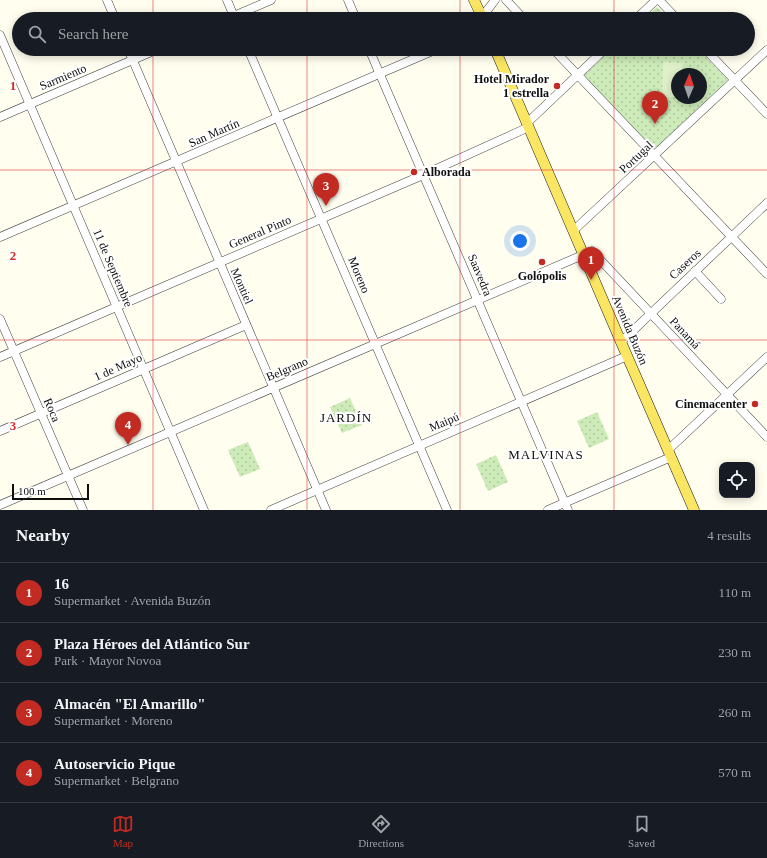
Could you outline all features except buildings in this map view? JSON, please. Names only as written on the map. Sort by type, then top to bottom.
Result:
[{"type":"main road","points":[[474,0],[479,12]]},
{"type":"main road","name":"Avenida Buzón","points":[[498,56],[694,510]]},
{"type":"street","points":[[107,0],[112,12]]},
{"type":"street","points":[[227,0],[230,12]]},
{"type":"street","points":[[245,12],[270,0]]},
{"type":"street","points":[[348,0],[353,12]]},
{"type":"street","points":[[486,12],[495,0]]},
{"type":"street","points":[[506,0],[517,12]]},
{"type":"street","points":[[644,12],[657,0],[670,12]]},
{"type":"street","name":"11 de Septiembre","points":[[0,35],[204,510]]},
{"type":"street","name":"Portugal","points":[[573,231],[767,50]]},
{"type":"street","name":"Montiel","points":[[131,56],[326,510]]},
{"type":"street","name":"Sarmiento","points":[[0,117],[141,56]]},
{"type":"street","name":"Moreno","points":[[251,56],[448,510]]},
{"type":"street","name":"Saavedra","points":[[372,56],[566,506]]},
{"type":"street","name":"San Martín","points":[[0,237],[421,56]]},
{"type":"street","points":[[559,56],[767,274]]},
{"type":"street","name":"General Pinto","points":[[0,357],[423,175],[528,125],[597,56]]},
{"type":"street","points":[[712,56],[767,114]]},
{"type":"street","name":"Caseros","points":[[621,342],[767,203]]},
{"type":"street","name":"Panamá","points":[[583,254],[592,251],[767,437]]},
{"type":"street","name":"Belgrano","points":[[0,505],[583,254]]},
{"type":"street","points":[[695,271],[721,299]]},
{"type":"street","name":"Roca","points":[[0,319],[83,510]]},
{"type":"street","name":"1 de Mayo","points":[[0,431],[246,325]]},
{"type":"street","name":"Maipú","points":[[271,510],[627,356]]},
{"type":"street","points":[[548,510],[566,506],[670,454],[727,395],[767,357]]},
{"type":"green space","points":[[657,7],[662,12],[652,12]]},
{"type":"green space","points":[[604,56],[705,56],[728,80],[707,100],[707,68],[671,68],[671,104],[703,104],[653,151],[583,76]]},
{"type":"green space","points":[[663,62],[683,63],[683,68],[671,68],[671,97],[662,97]]},
{"type":"green space","points":[[350,398],[362,425],[342,433],[330,407]]},
{"type":"green space","points":[[597,412],[609,439],[589,448],[577,421]]},
{"type":"green space","points":[[248,442],[260,469],[240,477],[228,450]]},
{"type":"green space","points":[[496,455],[508,482],[488,491],[476,464]]},
{"type":"place","name":"Hotel Mirador 1 estrella","points":[[557,86]]},
{"type":"place","name":"Plaza Héroes del Atlántico Sur","points":[[655,124]]},
{"type":"place","name":"Alborada","points":[[414,172]]},
{"type":"place","name":"Almacén \"El Amarillo\"","points":[[326,206]]},
{"type":"place","name":"Golópolis","points":[[542,262]]},
{"type":"place","name":"16","points":[[591,280]]},
{"type":"place","name":"Cinemacenter","points":[[755,404]]},
{"type":"place","name":"Autoservicio Pique","points":[[128,445]]},
{"type":"district","name":"JARDÍN","points":[[346,417]]},
{"type":"district","name":"MALVINAS","points":[[546,454]]}]
